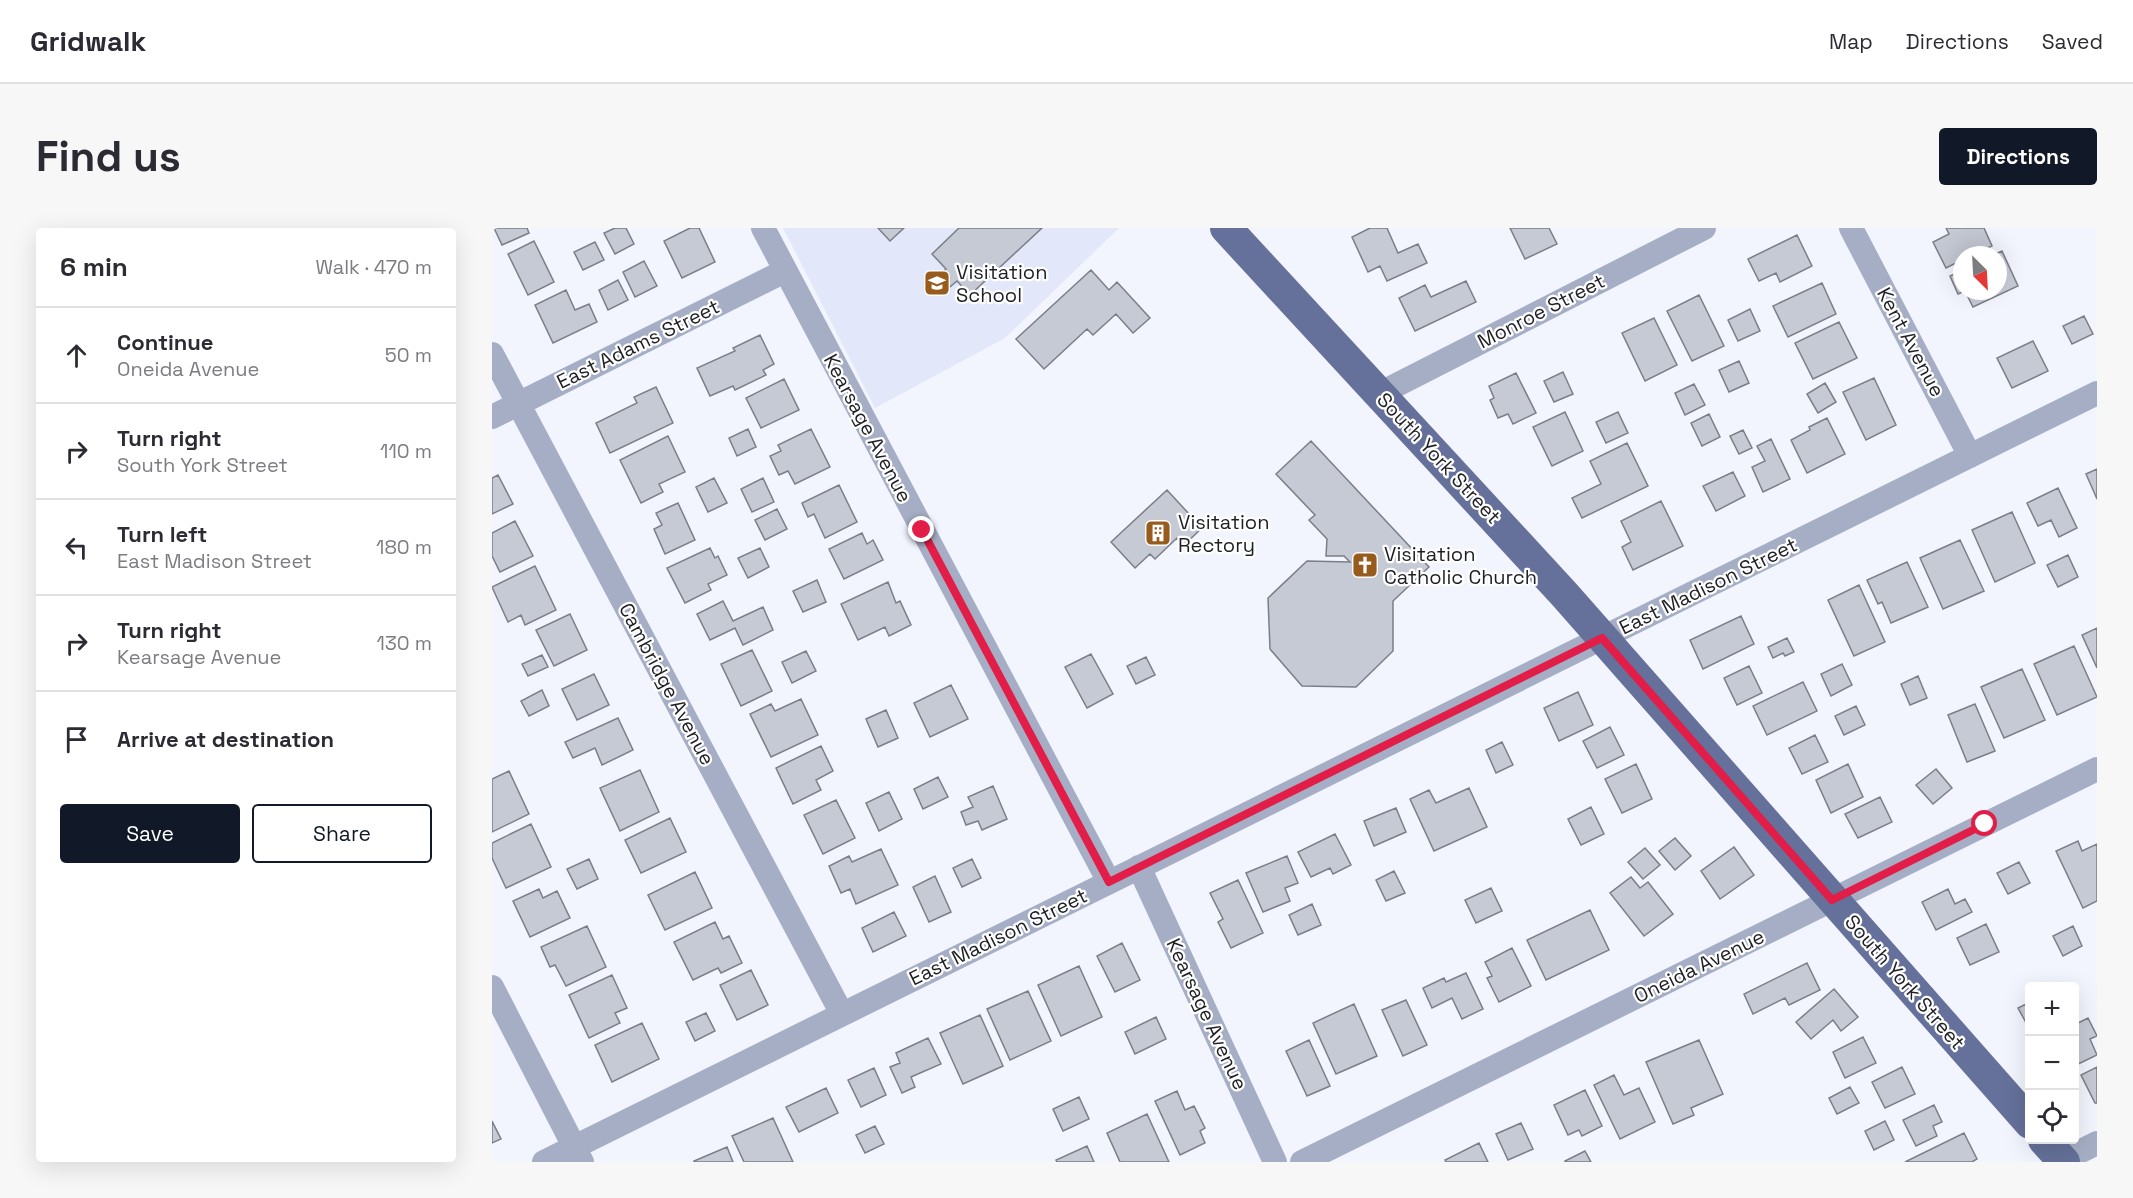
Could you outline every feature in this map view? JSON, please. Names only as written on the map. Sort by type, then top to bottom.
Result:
[{"type":"main road","name":"South York Street","points":[[1226,228],[1564,594],[2025,1117]]},
{"type":"street","name":"Kearsage Avenue","points":[[763,228],[1109,882]]},
{"type":"street","name":"Monroe Street","points":[[1379,394],[1704,228]]},
{"type":"street","name":"Kent Avenue","points":[[1851,228],[1970,456]]},
{"type":"street","name":"East Adams Street","points":[[492,417],[785,271]]},
{"type":"street","name":"Cambridge Avenue","points":[[492,354],[842,1014]]},
{"type":"street","name":"East Madison Street","points":[[544,1162],[579,1154],[842,1014],[2097,393]]},
{"type":"street","name":"Oneida Avenue","points":[[1302,1162],[2097,769]]},
{"type":"street","name":"Kearsage Avenue","points":[[1139,867],[1275,1162]]},
{"type":"street","points":[[492,987],[579,1154]]},
{"type":"street","points":[[2057,1156],[2097,1143]]},
{"type":"shaded area","name":"Visitation School","points":[[783,228],[1119,228],[1005,338],[875,408]]},
{"type":"building","points":[[494,228],[527,228],[529,233],[502,245]]},
{"type":"building","points":[[615,228],[626,228],[634,244],[615,254],[604,233]]},
{"type":"building","points":[[690,228],[699,228],[715,262],[682,278],[664,241]]},
{"type":"building","points":[[878,228],[904,228],[890,241]]},
{"type":"building","points":[[959,228],[1042,228],[970,295],[957,281],[944,292],[933,281],[946,269],[932,254]]},
{"type":"building","points":[[1370,228],[1387,228],[1398,253],[1418,244],[1427,263],[1387,281],[1380,266],[1368,272],[1352,237]]},
{"type":"building","points":[[1510,228],[1549,228],[1557,244],[1525,259]]},
{"type":"building","points":[[1946,228],[1984,228],[1992,246],[1953,246],[1953,264],[1946,268],[1933,242],[1949,234]]},
{"type":"building","points":[[1797,235],[1812,266],[1780,282],[1776,273],[1759,281],[1748,259]]},
{"type":"building","points":[[534,241],[554,282],[528,295],[508,254]]},
{"type":"building","points":[[595,242],[604,260],[583,270],[574,252]]},
{"type":"building","points":[[644,261],[657,286],[635,297],[623,272]]},
{"type":"building","points":[[2007,262],[2018,286],[2007,291]]},
{"type":"building","points":[[1091,270],[1109,290],[1117,282],[1150,318],[1133,333],[1116,314],[1093,335],[1087,329],[1044,369],[1016,339]]},
{"type":"building","points":[[618,280],[628,300],[608,310],[599,290]]},
{"type":"building","points":[[1466,281],[1476,302],[1415,331],[1399,298],[1425,285],[1431,297]]},
{"type":"building","points":[[1822,283],[1836,314],[1788,337],[1773,306]]},
{"type":"building","points":[[566,290],[575,310],[589,304],[597,322],[553,343],[535,305]]},
{"type":"building","points":[[1699,295],[1724,346],[1692,361],[1667,311]]},
{"type":"building","points":[[1970,300],[1988,300],[1973,307]]},
{"type":"building","points":[[1750,309],[1760,331],[1738,341],[1728,320]]},
{"type":"building","points":[[2084,316],[2093,334],[2072,344],[2063,326]]},
{"type":"building","points":[[1654,318],[1677,365],[1645,381],[1622,333]]},
{"type":"building","points":[[1839,322],[1857,358],[1813,379],[1795,343]]},
{"type":"building","points":[[760,335],[774,364],[763,370],[766,375],[735,390],[733,386],[710,396],[697,368],[735,351],[733,348]]},
{"type":"building","points":[[2033,341],[2048,371],[2012,388],[1997,358]]},
{"type":"building","points":[[1739,361],[1749,383],[1729,392],[1719,370]]},
{"type":"building","points":[[1563,372],[1573,394],[1554,402],[1544,381]]},
{"type":"building","points":[[1516,373],[1536,413],[1513,424],[1508,414],[1498,418],[1490,400],[1494,398],[1489,386]]},
{"type":"building","points":[[1874,378],[1896,425],[1866,440],[1843,392]]},
{"type":"building","points":[[784,379],[799,410],[761,428],[746,398]]},
{"type":"building","points":[[1825,383],[1836,402],[1818,413],[1807,394]]},
{"type":"building","points":[[1694,384],[1705,405],[1685,415],[1675,393]]},
{"type":"building","points":[[656,387],[673,423],[610,453],[596,423],[637,403],[634,397]]},
{"type":"building","points":[[1565,412],[1583,451],[1552,466],[1533,427]]},
{"type":"building","points":[[1618,412],[1628,433],[1606,443],[1596,422]]},
{"type":"building","points":[[1709,414],[1720,437],[1702,446],[1691,423]]},
{"type":"building","points":[[1827,418],[1845,454],[1807,473],[1791,440]]},
{"type":"building","points":[[748,429],[756,447],[737,456],[729,438]]},
{"type":"building","points":[[811,429],[830,467],[795,484],[788,471],[779,475],[770,456],[781,451],[778,445]]},
{"type":"building","points":[[1743,430],[1752,448],[1739,454],[1730,436]]},
{"type":"building","points":[[668,436],[685,472],[659,484],[663,492],[641,503],[620,460]]},
{"type":"building","points":[[1771,439],[1790,479],[1763,492],[1752,467],[1765,461],[1757,446]]},
{"type":"building","name":"Visitation Catholic Church","points":[[1311,441],[1429,567],[1393,601],[1393,651],[1356,687],[1302,686],[1270,649],[1268,598],[1307,561],[1350,562],[1344,556],[1326,556],[1327,539],[1309,520],[1315,515],[1276,474]]},
{"type":"building","points":[[1627,443],[1648,486],[1582,518],[1572,498],[1601,484],[1590,461]]},
{"type":"building","points":[[2097,469],[2097,499],[2086,474]]},
{"type":"building","points":[[1733,472],[1745,496],[1716,511],[1703,486]]},
{"type":"building","points":[[498,475],[513,504],[492,514],[492,478]]},
{"type":"building","points":[[714,478],[727,503],[708,512],[696,487]]},
{"type":"building","points":[[763,478],[774,502],[752,512],[741,489]]},
{"type":"building","points":[[839,485],[857,522],[825,538],[814,514],[808,517],[802,503]]},
{"type":"building","points":[[2058,488],[2077,528],[2059,537],[2051,520],[2038,526],[2027,503]]},
{"type":"building","name":"Visitation Rectory","points":[[1167,490],[1202,528],[1184,545],[1177,538],[1155,559],[1150,554],[1135,568],[1111,542]]},
{"type":"building","points":[[1661,501],[1683,546],[1633,570],[1622,547],[1631,542],[1621,521]]},
{"type":"building","points":[[678,503],[695,540],[665,554],[654,529],[662,525],[656,513]]},
{"type":"building","points":[[777,509],[787,529],[765,540],[755,520]]},
{"type":"building","points":[[2012,512],[2035,563],[1995,582],[1972,530]]},
{"type":"building","points":[[515,521],[533,556],[500,572],[492,556],[492,533]]},
{"type":"building","points":[[862,533],[867,544],[873,540],[883,560],[844,579],[829,549]]},
{"type":"building","points":[[1960,540],[1984,591],[1943,609],[1920,558]]},
{"type":"building","points":[[710,548],[715,558],[718,556],[727,575],[708,584],[711,590],[685,603],[667,568]]},
{"type":"building","points":[[760,548],[769,567],[748,578],[738,558]]},
{"type":"building","points":[[2068,555],[2078,577],[2058,587],[2047,565]]},
{"type":"building","points":[[1907,562],[1928,607],[1891,623],[1882,602],[1878,604],[1867,580]]},
{"type":"building","points":[[535,566],[556,610],[525,625],[521,615],[508,622],[492,587]]},
{"type":"building","points":[[817,580],[826,602],[803,612],[793,591]]},
{"type":"building","points":[[888,582],[896,603],[900,601],[911,625],[889,636],[885,627],[858,640],[841,604]]},
{"type":"building","points":[[1859,585],[1885,642],[1854,656],[1828,600]]},
{"type":"building","points":[[723,601],[733,621],[763,607],[773,630],[743,645],[735,628],[710,640],[697,614]]},
{"type":"building","points":[[570,614],[587,650],[554,666],[536,630]]},
{"type":"building","points":[[1741,616],[1754,644],[1703,669],[1690,640]]},
{"type":"building","points":[[2097,628],[2097,668],[2082,635]]},
{"type":"building","points":[[1787,638],[1794,652],[1785,656],[1783,653],[1773,658],[1768,647]]},
{"type":"building","points":[[2074,646],[2097,697],[2057,715],[2034,664]]},
{"type":"building","points":[[752,650],[772,691],[741,706],[721,664]]},
{"type":"building","points":[[806,651],[816,671],[792,683],[782,662]]},
{"type":"building","points":[[1091,654],[1113,694],[1087,708],[1065,667]]},
{"type":"building","points":[[542,655],[548,667],[528,676],[522,664]]},
{"type":"building","points":[[1146,657],[1155,675],[1136,684],[1127,666]]},
{"type":"building","points":[[1842,664],[1852,685],[1831,696],[1821,674]]},
{"type":"building","points":[[1749,666],[1762,693],[1737,705],[1724,678]]},
{"type":"building","points":[[2022,669],[2045,720],[2004,738],[1981,687]]},
{"type":"building","points":[[594,674],[609,705],[577,720],[562,689]]},
{"type":"building","points":[[1918,676],[1927,698],[1910,705],[1901,684]]},
{"type":"building","points":[[1803,682],[1817,711],[1767,735],[1753,706]]},
{"type":"building","points":[[951,685],[968,719],[930,737],[914,703]]},
{"type":"building","points":[[542,690],[549,706],[529,716],[521,701]]},
{"type":"building","points":[[1578,692],[1593,725],[1559,741],[1544,708]]},
{"type":"building","points":[[801,699],[818,735],[771,757],[750,714],[771,704],[775,711]]},
{"type":"building","points":[[1975,704],[1995,751],[1967,762],[1948,715]]},
{"type":"building","points":[[1856,706],[1865,725],[1844,735],[1835,716]]},
{"type":"building","points":[[886,710],[898,738],[878,747],[866,719]]},
{"type":"building","points":[[618,718],[633,750],[602,765],[595,748],[573,758],[565,742]]},
{"type":"building","points":[[1610,727],[1624,755],[1597,768],[1583,741]]},
{"type":"building","points":[[1815,735],[1828,762],[1802,774],[1789,748]]},
{"type":"building","points":[[1502,742],[1513,765],[1496,773],[1486,750]]},
{"type":"building","points":[[821,746],[833,771],[816,780],[821,790],[793,804],[776,768]]},
{"type":"building","points":[[1636,764],[1652,799],[1622,813],[1605,779]]},
{"type":"building","points":[[1848,764],[1863,797],[1831,813],[1816,780]]},
{"type":"building","points":[[1936,769],[1952,788],[1933,804],[1916,785]]},
{"type":"building","points":[[640,770],[659,812],[620,831],[600,788]]},
{"type":"building","points":[[509,771],[529,814],[492,832],[492,779]]},
{"type":"building","points":[[938,777],[948,797],[923,809],[914,789]]},
{"type":"building","points":[[993,786],[1007,819],[982,830],[978,821],[966,825],[961,812],[973,807],[968,797]]},
{"type":"building","points":[[1469,788],[1487,827],[1434,851],[1410,799],[1429,790],[1436,803]]},
{"type":"building","points":[[889,792],[902,819],[879,831],[866,803]]},
{"type":"building","points":[[1880,797],[1892,822],[1858,838],[1845,814]]},
{"type":"building","points":[[836,800],[855,838],[823,854],[804,815]]},
{"type":"building","points":[[1591,807],[1604,834],[1581,845],[1568,819]]},
{"type":"building","points":[[1396,808],[1406,832],[1374,846],[1364,821]]},
{"type":"building","points":[[670,818],[686,852],[641,873],[625,840]]},
{"type":"building","points":[[531,824],[551,867],[506,888],[492,858],[492,843]]},
{"type":"building","points":[[1335,834],[1351,865],[1333,874],[1330,868],[1311,877],[1298,852]]},
{"type":"building","points":[[1675,838],[1691,856],[1675,870],[1659,851]]},
{"type":"building","points":[[2078,841],[2082,851],[2097,844],[2097,901],[2083,908],[2056,851]]},
{"type":"building","points":[[1734,847],[1754,875],[1720,899],[1701,871]]},
{"type":"building","points":[[1645,848],[1660,865],[1643,879],[1628,862]]},
{"type":"building","points":[[881,849],[898,885],[856,904],[850,889],[841,893],[829,866],[849,856],[852,862]]},
{"type":"building","points":[[1287,856],[1298,883],[1285,888],[1290,901],[1263,912],[1246,873]]},
{"type":"building","points":[[589,859],[598,879],[577,889],[567,869]]},
{"type":"building","points":[[972,859],[981,878],[962,887],[953,868]]},
{"type":"building","points":[[2019,862],[2030,883],[2008,894],[1997,873]]},
{"type":"building","points":[[1394,871],[1405,893],[1386,901],[1376,880]]},
{"type":"building","points":[[695,872],[712,908],[665,930],[648,895]]},
{"type":"building","points":[[935,876],[951,912],[929,922],[913,887]]},
{"type":"building","points":[[1631,877],[1640,888],[1648,882],[1673,914],[1644,936],[1610,893]]},
{"type":"building","points":[[1238,880],[1263,933],[1231,948],[1218,922],[1223,919],[1210,893]]},
{"type":"building","points":[[1491,888],[1502,911],[1476,923],[1465,900]]},
{"type":"building","points":[[539,889],[543,898],[557,891],[570,918],[530,937],[513,901]]},
{"type":"building","points":[[1948,889],[1955,904],[1965,899],[1972,912],[1936,930],[1922,902]]},
{"type":"building","points":[[1312,904],[1321,925],[1298,935],[1289,915]]},
{"type":"building","points":[[1590,910],[1609,950],[1546,980],[1527,940]]},
{"type":"building","points":[[894,912],[906,936],[873,952],[862,928]]},
{"type":"building","points":[[715,922],[723,939],[729,936],[742,963],[721,973],[718,968],[693,980],[674,942]]},
{"type":"building","points":[[1986,924],[1999,952],[1970,965],[1957,938]]},
{"type":"building","points":[[587,926],[606,967],[566,986],[555,965],[550,967],[541,947]]},
{"type":"building","points":[[2073,926],[2082,946],[2063,956],[2053,936]]},
{"type":"building","points":[[1122,943],[1140,980],[1115,992],[1097,956]]},
{"type":"building","points":[[1512,948],[1531,986],[1499,1002],[1487,978],[1492,976],[1485,962]]},
{"type":"building","points":[[1807,963],[1820,990],[1789,1005],[1785,998],[1753,1014],[1744,994]]},
{"type":"building","points":[[1079,966],[1102,1017],[1061,1036],[1038,985]]},
{"type":"building","points":[[751,970],[768,1005],[737,1020],[720,985]]},
{"type":"building","points":[[1466,973],[1483,1009],[1462,1019],[1452,998],[1432,1008],[1423,988],[1444,978],[1446,982]]},
{"type":"building","points":[[612,975],[627,1008],[615,1013],[620,1023],[589,1038],[569,995]]},
{"type":"building","points":[[1834,989],[1858,1017],[1841,1031],[1833,1020],[1811,1039],[1796,1022]]},
{"type":"building","points":[[1028,991],[1051,1041],[1010,1060],[987,1009]]},
{"type":"building","points":[[1406,1000],[1427,1045],[1403,1056],[1382,1010]]},
{"type":"building","points":[[1354,1004],[1377,1056],[1336,1074],[1313,1023]]},
{"type":"building","points":[[2025,1004],[2025,1021],[2018,1008]]},
{"type":"building","points":[[706,1013],[715,1031],[695,1041],[686,1022]]},
{"type":"building","points":[[980,1015],[1003,1066],[963,1084],[940,1033]]},
{"type":"building","points":[[1156,1017],[1166,1039],[1135,1054],[1125,1032]]},
{"type":"building","points":[[2088,1018],[2097,1036],[2090,1039],[2097,1055],[2079,1064],[2079,1036],[2079,1022]]},
{"type":"building","points":[[642,1023],[659,1059],[612,1082],[595,1045]]},
{"type":"building","points":[[1863,1037],[1876,1063],[1845,1078],[1833,1052]]},
{"type":"building","points":[[928,1038],[941,1064],[911,1077],[915,1087],[902,1093],[890,1067],[900,1063],[896,1053]]},
{"type":"building","points":[[1309,1040],[1330,1086],[1307,1096],[1286,1051]]},
{"type":"building","points":[[1699,1040],[1723,1094],[1691,1108],[1694,1115],[1673,1124],[1646,1062]]},
{"type":"building","points":[[1902,1067],[1915,1094],[1885,1108],[1872,1082]]},
{"type":"building","points":[[2097,1067],[2097,1103],[2095,1103],[2081,1075]]},
{"type":"building","points":[[874,1068],[886,1095],[861,1107],[848,1080]]},
{"type":"building","points":[[1614,1075],[1624,1095],[1639,1088],[1655,1122],[1620,1139],[1594,1085]]},
{"type":"building","points":[[1850,1087],[1859,1103],[1837,1114],[1829,1098]]},
{"type":"building","points":[[826,1088],[838,1113],[799,1132],[786,1107]]},
{"type":"building","points":[[1585,1090],[1602,1126],[1582,1136],[1579,1130],[1568,1135],[1554,1105]]},
{"type":"building","points":[[1177,1091],[1185,1110],[1194,1106],[1205,1128],[1200,1131],[1205,1143],[1180,1155],[1155,1101]]},
{"type":"building","points":[[1079,1097],[1089,1119],[1063,1131],[1053,1109]]},
{"type":"building","points":[[1934,1105],[1942,1122],[1933,1126],[1937,1136],[1916,1146],[1903,1120]]},
{"type":"building","points":[[1147,1114],[1169,1162],[1120,1162],[1107,1133]]},
{"type":"building","points":[[773,1118],[793,1162],[744,1162],[732,1136]]},
{"type":"building","points":[[492,1121],[501,1139],[492,1143]]},
{"type":"building","points":[[1885,1121],[1894,1140],[1874,1150],[1865,1131]]},
{"type":"building","points":[[1521,1123],[1533,1149],[1508,1160],[1496,1134]]},
{"type":"building","points":[[875,1126],[884,1144],[865,1153],[856,1135]]},
{"type":"building","points":[[1964,1133],[1977,1159],[1972,1162],[1905,1162]]},
{"type":"building","points":[[1479,1143],[1488,1162],[1446,1162],[1445,1160]]},
{"type":"building","points":[[1087,1146],[1094,1162],[1057,1162],[1056,1160]]},
{"type":"building","points":[[727,1147],[733,1162],[694,1162],[694,1161]]},
{"type":"building","points":[[1585,1151],[1591,1162],[1565,1162],[1565,1161]]},
{"type":"place","name":"Visitation School","points":[[937,283]]},
{"type":"place","name":"Visitation Rectory","points":[[1158,533]]},
{"type":"place","name":"Visitation Catholic Church","points":[[1365,565]]},
{"type":"route","points":[[922,530],[1109,882],[1602,638],[1832,900],[1985,824]]}]
